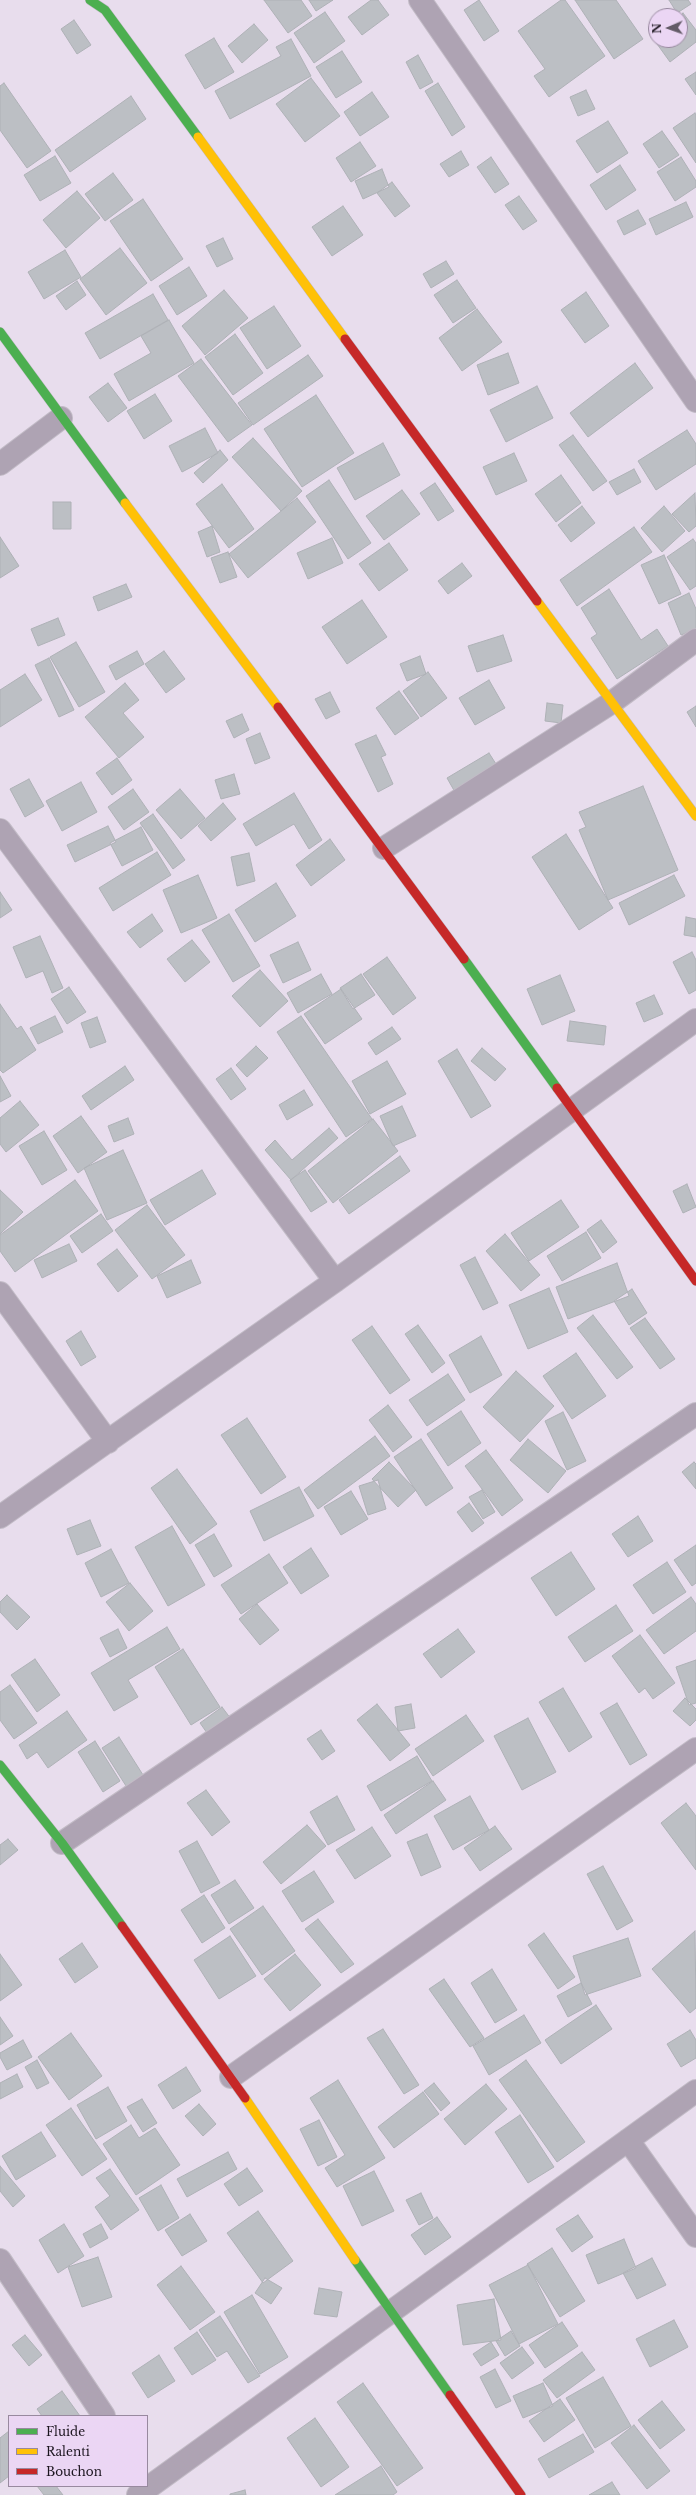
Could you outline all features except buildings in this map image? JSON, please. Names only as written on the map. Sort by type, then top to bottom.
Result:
[{"type":"street","points":[[90,0],[105,10],[611,704],[696,816]]},
{"type":"street","points":[[420,0],[696,401]]},
{"type":"street","points":[[0,332],[61,418],[384,848],[696,1281]]},
{"type":"street","points":[[0,464],[61,418]]},
{"type":"street","points":[[384,848],[611,704],[696,640]]},
{"type":"street","points":[[0,830],[335,1281]]},
{"type":"street","points":[[0,1517],[335,1281],[696,1020]]},
{"type":"street","points":[[0,1293],[108,1442]]},
{"type":"street","points":[[62,1843],[696,1414]]},
{"type":"street","points":[[231,2077],[696,1749]]},
{"type":"street","points":[[0,1765],[62,1843],[231,2077],[390,2311],[521,2495]]},
{"type":"street","points":[[148,2485],[696,2091]]},
{"type":"street","points":[[628,2140],[696,2236]]},
{"type":"street","points":[[0,2260],[103,2415]]},
{"type":"traffic: fast","points":[[90,0],[105,10],[198,137]]},
{"type":"traffic: fast","points":[[0,332],[125,503]]},
{"type":"traffic: fast","points":[[464,959],[557,1088]]},
{"type":"traffic: fast","points":[[0,1765],[62,1843],[122,1926]]},
{"type":"traffic: fast","points":[[355,2260],[450,2395]]},
{"type":"traffic: slow","points":[[198,137],[345,339]]},
{"type":"traffic: slow","points":[[125,503],[278,707]]},
{"type":"traffic: slow","points":[[537,601],[696,816]]},
{"type":"traffic: slow","points":[[245,2098],[355,2260]]},
{"type":"traffic: jam","points":[[345,339],[537,601]]},
{"type":"traffic: jam","points":[[278,707],[464,959]]},
{"type":"traffic: jam","points":[[557,1088],[696,1281]]},
{"type":"traffic: jam","points":[[122,1926],[245,2098]]},
{"type":"traffic: jam","points":[[450,2395],[521,2495]]}]
